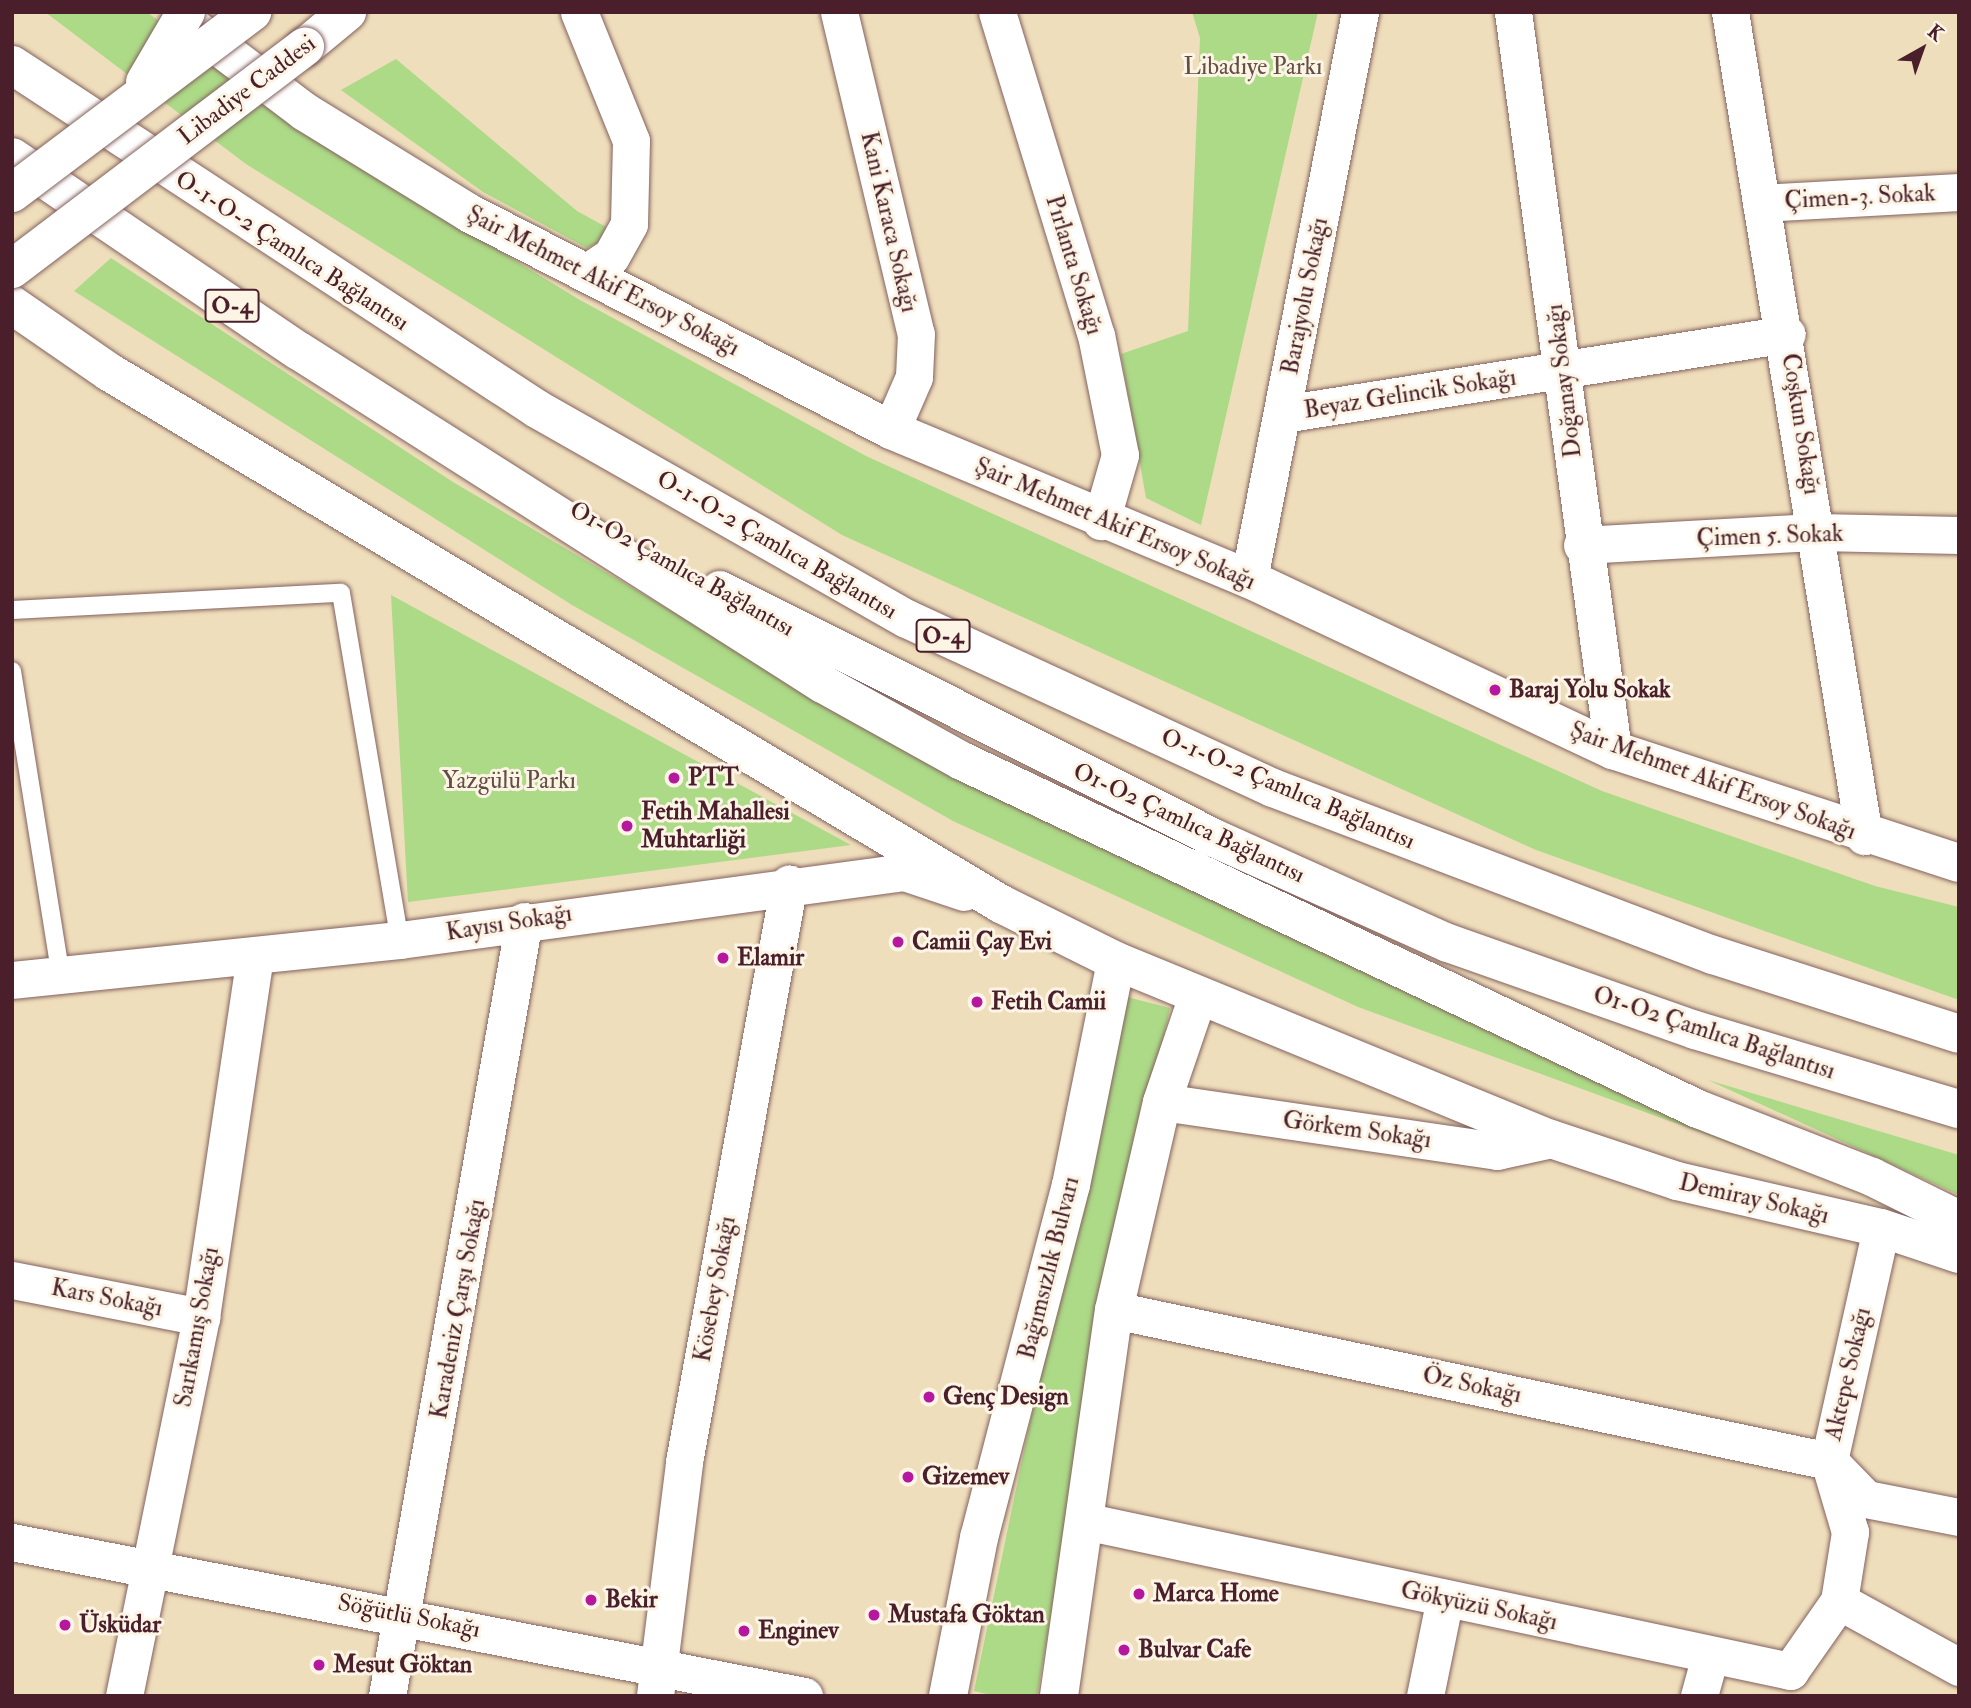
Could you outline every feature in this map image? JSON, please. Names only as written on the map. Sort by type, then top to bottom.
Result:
[{"type":"main road","name":"Şair Mehmet Akif Ersoy Sokağı","points":[[173,12],[305,112],[469,213],[891,429],[1101,521],[1249,579],[1613,750],[1864,836],[1959,863]]},
{"type":"main road","points":[[122,112],[186,12]]},
{"type":"main road","points":[[12,193],[253,12]]},
{"type":"main road","name":"Libadiye Caddesi","points":[[12,269],[348,12]]},
{"type":"main road","name":"O-1-O-2 Çamlıca Bağlantısı","points":[[12,65],[537,409],[907,619],[1273,788],[1713,955],[1959,1034]]},
{"type":"main road","name":"O-4","points":[[12,157],[299,351],[457,446]]},
{"type":"main road","name":"Demiray Sokağı","points":[[12,305],[109,372],[1001,904],[1116,961],[1198,999],[1551,1139],[1677,1181],[1881,1228],[1959,1255]]},
{"type":"main road","points":[[457,446],[823,684],[962,761],[1698,1109],[1872,1177],[1959,1220]]},
{"type":"main road","name":"O1-O2 Çamlıca Bağlantısı","points":[[457,446],[813,641],[1214,838],[1448,943],[1695,1030],[1959,1109]]},
{"type":"main road","name":"Bağımsızlık Bulvarı","points":[[948,1696],[979,1538],[1071,1185],[1116,961]]},
{"type":"main road","points":[[1059,1696],[1114,1310],[1161,1102],[1198,999]]},
{"type":"street","points":[[579,12],[631,141],[629,223],[611,256],[586,273]]},
{"type":"street","name":"Kani Karaca Sokağı","points":[[839,12],[916,334],[914,377],[891,429]]},
{"type":"street","name":"Pırlanta Sokağı","points":[[997,12],[1096,335],[1120,455],[1101,521]]},
{"type":"street","name":"Barajyolu Sokağı","points":[[1249,579],[1360,12]]},
{"type":"street","name":"Doğanay Sokağı","points":[[1513,12],[1565,371],[1582,545],[1613,750]]},
{"type":"street","name":"Coşkun Sokağı","points":[[1730,12],[1761,202],[1787,334],[1864,836]]},
{"type":"street","name":"Çimen-3. Sokak","points":[[1761,202],[1959,192]]},
{"type":"street","name":"Beyaz Gelincik Sokağı","points":[[1283,414],[1787,334]]},
{"type":"street","name":"Çimen 5. Sokak","points":[[1582,545],[1818,532],[1959,535]]},
{"type":"street","name":"Kayısı Sokağı","points":[[12,980],[60,972],[256,956],[400,940],[789,883],[904,872],[1001,904]]},
{"type":"street","name":"Kösebey Sokağı","points":[[657,1682],[684,1462],[789,883]]},
{"type":"street","name":"Karadeniz Çarşı Sokağı","points":[[387,1696],[524,921]]},
{"type":"street","name":"Sarıkamış Sokağı","points":[[124,1696],[201,1317],[256,956]]},
{"type":"street","name":"Görkem Sokağı","points":[[1161,1102],[1497,1151],[1551,1139]]},
{"type":"street","name":"Aktepe Sokağı","points":[[1839,1601],[1850,1532],[1829,1461],[1881,1228]]},
{"type":"street","name":"Kars Sokağı","points":[[12,1280],[201,1317]]},
{"type":"street","name":"Öz Sokağı","points":[[1114,1310],[1829,1461]]},
{"type":"street","points":[[1829,1461],[1866,1499],[1959,1517]]},
{"type":"street","name":"Gökyüzü Sokağı","points":[[1084,1521],[1790,1671],[1839,1601]]},
{"type":"street","name":"Söğütlü Sokağı","points":[[12,1542],[402,1613],[657,1682],[804,1696]]},
{"type":"street","points":[[1425,1696],[1445,1598]]},
{"type":"street","points":[[1839,1601],[1959,1667]]},
{"type":"street","points":[[1699,1696],[1710,1656]]},
{"type":"lane","points":[[12,610],[341,593],[400,940]]},
{"type":"lane","points":[[12,671],[60,972]]},
{"type":"green space","points":[[45,12],[147,12],[293,126],[580,300],[866,456],[1602,791],[1875,886],[1959,907],[1959,1000],[1536,850],[842,535],[246,164]]},
{"type":"green space","name":"Libadiye Parkı","points":[[1192,12],[1318,12],[1201,525],[1146,498],[1121,354],[1188,331],[1200,38]]},
{"type":"green space","points":[[396,59],[577,211],[617,233],[587,248],[483,192],[341,90]]},
{"type":"green space","points":[[111,258],[453,482],[807,691],[1885,1200],[1358,1007],[953,821],[572,605],[74,291]]},
{"type":"green space","name":"Yazgülü Parkı","points":[[391,595],[851,845],[408,902]]},
{"type":"green space","points":[[1119,995],[1170,1008],[1105,1304],[1037,1696],[995,1696],[974,1691]]},
{"type":"green space","points":[[1708,1080],[1959,1155],[1959,1195],[1911,1173]]},
{"type":"place","name":"Baraj Yolu Sokak","points":[[1495,690]]},
{"type":"place","name":"PTT","points":[[674,778]]},
{"type":"place","name":"Fetih Mahallesi Muhtarliği","points":[[627,826]]},
{"type":"place","name":"Camii Çay Evi","points":[[898,942]]},
{"type":"place","name":"Elamir","points":[[723,958]]},
{"type":"place","name":"Fetih Camii","points":[[977,1002]]},
{"type":"place","name":"Genç Design","points":[[929,1397]]},
{"type":"place","name":"Gizemev","points":[[908,1477]]},
{"type":"place","name":"Marca Home","points":[[1139,1594]]},
{"type":"place","name":"Bekir","points":[[591,1600]]},
{"type":"place","name":"Mustafa Göktan","points":[[874,1615]]},
{"type":"place","name":"Üsküdar","points":[[65,1625]]},
{"type":"place","name":"Enginev","points":[[744,1631]]},
{"type":"place","name":"Bulvar Cafe","points":[[1124,1650]]},
{"type":"place","name":"Mesut Göktan","points":[[319,1665]]}]
